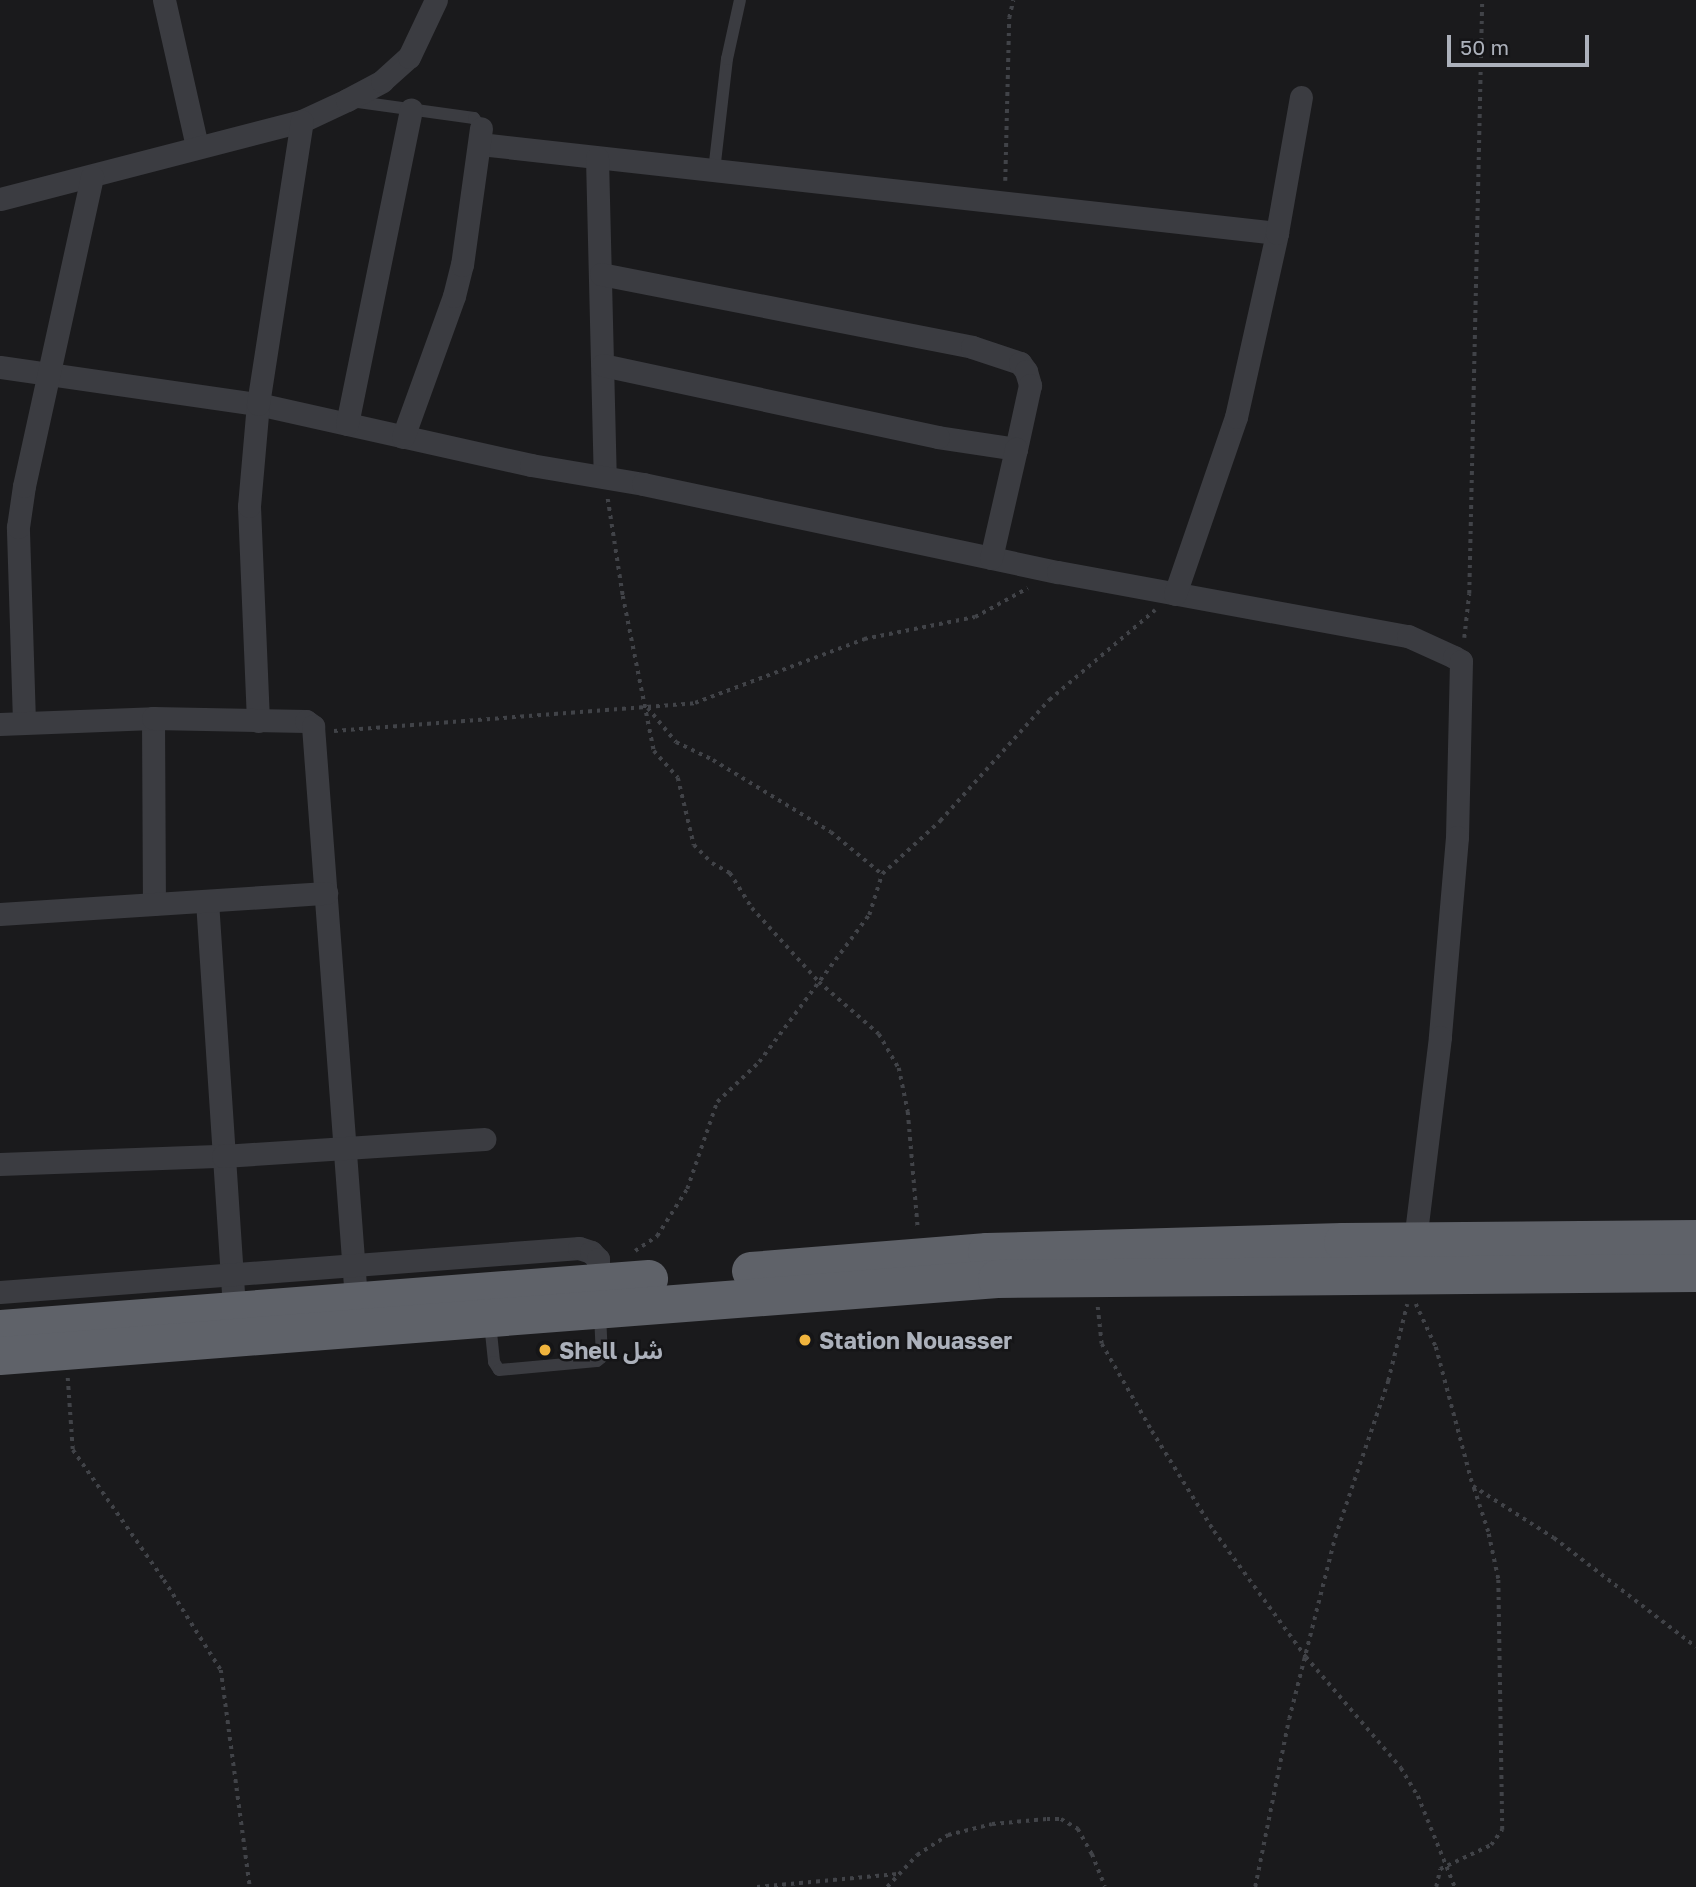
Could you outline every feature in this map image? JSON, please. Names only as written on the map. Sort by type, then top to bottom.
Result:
[{"type":"highway","points":[[599,1290],[1412,1268],[1696,1240]]},
{"type":"highway","points":[[1,1342],[234,1308],[355,1299],[489,1304],[922,1256],[987,1252],[1412,1268],[1696,1273]]},
{"type":"highway","points":[[1,1342],[66,1351],[234,1308]]},
{"type":"street","points":[[164,0],[197,146]]},
{"type":"street","points":[[0,200],[197,146],[302,121],[382,81],[409,57],[436,0]]},
{"type":"street","points":[[1175,594],[1236,417],[1276,233],[1301,97]]},
{"type":"street","points":[[346,424],[411,109]]},
{"type":"street","points":[[258,721],[249,506],[258,404],[302,121]]},
{"type":"street","points":[[403,437],[454,296],[480,136],[597,159],[1004,201],[1276,233]]},
{"type":"street","points":[[597,159],[605,477]]},
{"type":"street","points":[[24,722],[18,527],[24,486],[92,176]]},
{"type":"street","points":[[601,274],[972,347],[1020,363],[1026,371],[1030,386],[991,558]]},
{"type":"street","points":[[603,365],[937,437],[1016,449]]},
{"type":"street","points":[[0,367],[258,404],[531,465],[605,477],[1058,572],[1408,636],[1433,645],[1461,661],[1456,851],[1440,1037],[1412,1268]]},
{"type":"street","points":[[153,718],[155,904]]},
{"type":"street","points":[[0,724],[153,718],[306,721],[314,732],[355,1299]]},
{"type":"street","points":[[0,914],[326,893]]},
{"type":"street","points":[[207,901],[234,1308]]},
{"type":"street","points":[[0,1164],[223,1156],[484,1139]]},
{"type":"street","points":[[0,1292],[234,1308],[355,1299],[579,1248],[596,1256],[599,1290]]},
{"type":"street","points":[[0,1314],[1,1342]]},
{"type":"lane","points":[[714,171],[727,59],[740,0]]},
{"type":"lane","points":[[347,100],[474,118],[480,136]]},
{"type":"lane","points":[[489,1304],[494,1362],[499,1370],[597,1361],[602,1357],[599,1290]]},
{"type":"path","points":[[1004,201],[1009,28],[1013,0]]},
{"type":"path","points":[[1461,661],[1469,594],[1482,0]]},
{"type":"path","points":[[605,477],[623,596],[654,751],[678,778],[694,845],[712,863],[730,873],[752,908],[819,982],[879,1034],[900,1068],[908,1112],[911,1170],[922,1256]]},
{"type":"path","points":[[314,732],[695,703],[864,639],[975,617],[1058,572]]},
{"type":"path","points":[[599,1290],[657,1236],[687,1189],[717,1102],[759,1062],[869,915],[883,874],[940,821],[1049,699],[1175,594]]},
{"type":"path","points":[[647,706],[676,742],[713,760],[820,825],[883,874]]},
{"type":"path","points":[[1412,1268],[1488,1532],[1498,1579],[1503,1822],[1497,1840],[1446,1865],[1437,1873],[1436,1887]]},
{"type":"path","points":[[1255,1887],[1289,1719],[1335,1537],[1388,1381],[1412,1268]]},
{"type":"path","points":[[1101,1277],[1098,1306],[1102,1344],[1214,1531],[1306,1657],[1401,1768],[1418,1796],[1455,1887]]},
{"type":"path","points":[[66,1351],[73,1450],[164,1580],[221,1670],[250,1887]]},
{"type":"path","points":[[1473,1486],[1553,1538],[1696,1647]]},
{"type":"path","points":[[887,1887],[917,1855],[948,1835],[992,1824],[1061,1819],[1070,1822],[1082,1836],[1105,1887]]},
{"type":"path","points":[[757,1887],[899,1874]]},
{"type":"place","name":"Station Nouasser","points":[[805,1340]]},
{"type":"place","name":"Shell شل","points":[[545,1350]]}]
